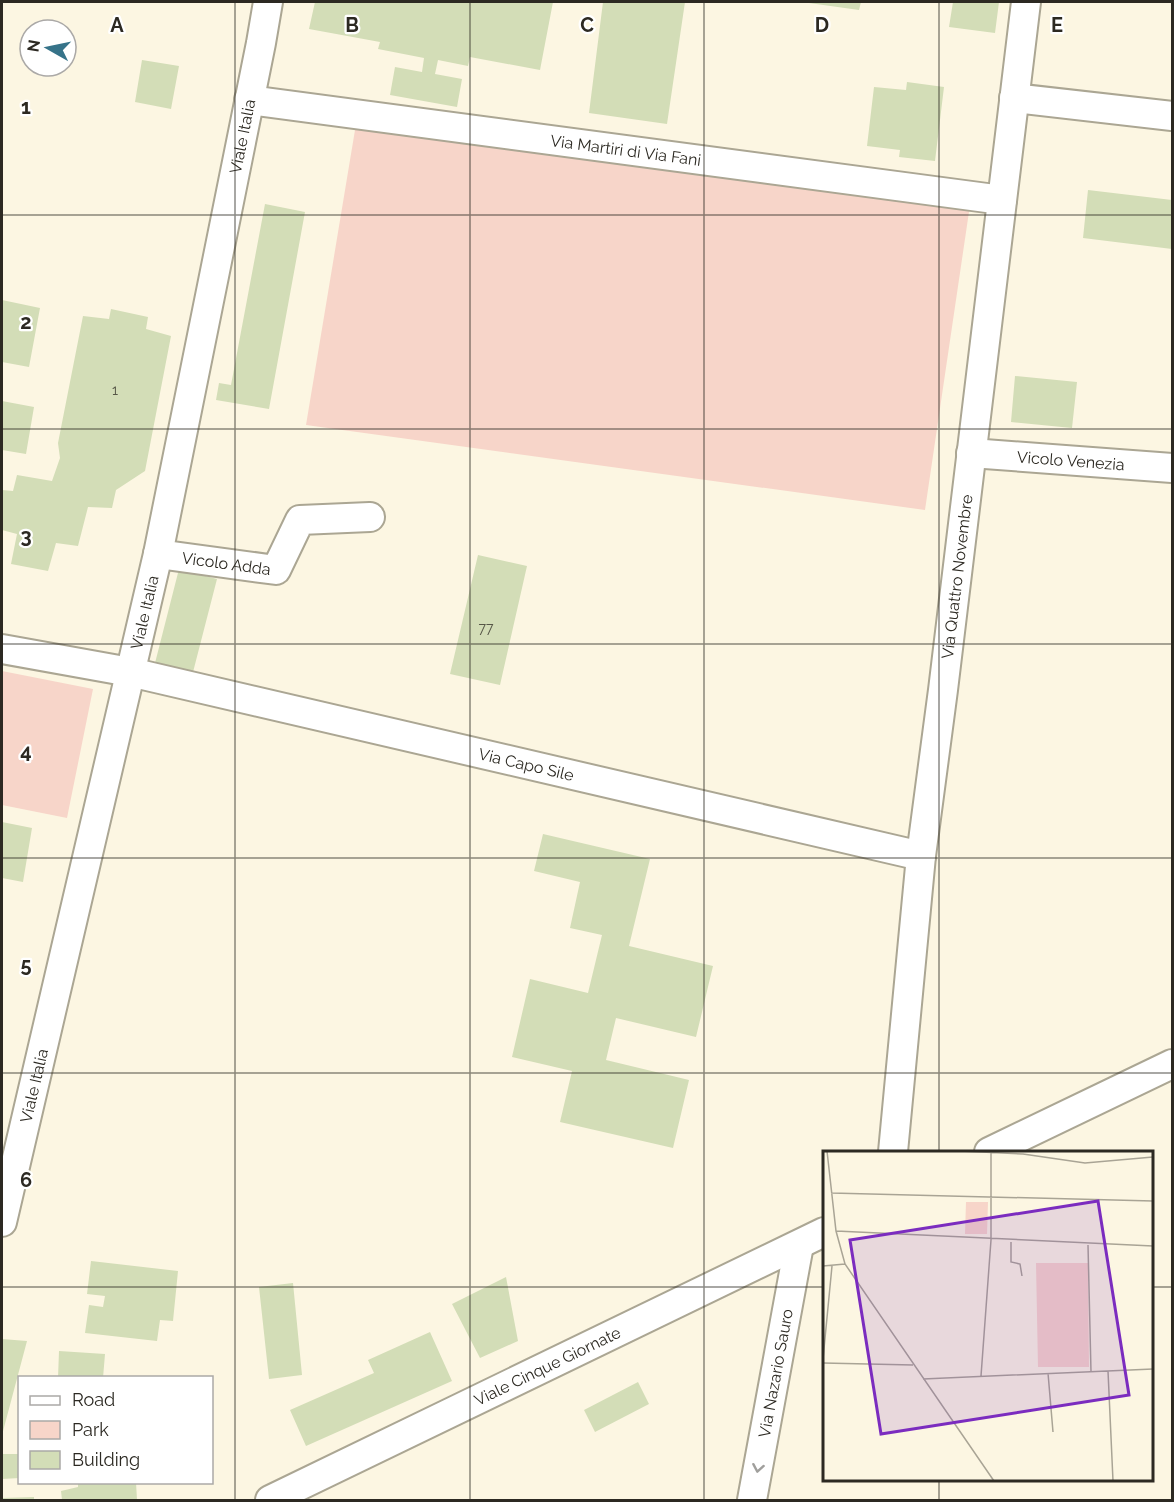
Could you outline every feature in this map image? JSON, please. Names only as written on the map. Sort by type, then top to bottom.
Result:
[{"type":"street","name":"Viale Italia","points":[[2,1222],[158,554],[268,2]]},
{"type":"street","name":"Via Quattro Novembre","points":[[893,1151],[921,856],[1026,2]]},
{"type":"street","points":[[1014,98],[1173,116]]},
{"type":"street","name":"Via Martiri di Via Fani","points":[[249,100],[1002,200]]},
{"type":"street","name":"Vicolo Venezia","points":[[971,453],[1173,468]]},
{"type":"street","name":"Vicolo Adda","points":[[158,554],[276,570],[300,519],[370,517]]},
{"type":"street","name":"Via Capo Sile","points":[[2,649],[130,672],[921,856]]},
{"type":"street","points":[[991,1151],[1173,1064]]},
{"type":"street","name":"Viale Cinque Giornate","points":[[270,1500],[823,1233]]},
{"type":"street","name":"Via Nazario Sauro","points":[[752,1500],[799,1245]]},
{"type":"green space","points":[[357,118],[970,205],[925,510],[306,425]]},
{"type":"green space","points":[[2,671],[93,689],[67,818],[2,805]]},
{"type":"building","points":[[315,2],[553,2],[540,70],[470,57],[468,66],[438,60],[435,74],[462,79],[457,107],[390,95],[395,67],[422,72],[424,58],[378,49],[380,42],[309,29]]},
{"type":"building","points":[[603,2],[685,2],[667,124],[589,113]]},
{"type":"building","points":[[809,2],[861,2],[859,10]]},
{"type":"building","points":[[953,2],[999,2],[995,33],[949,27]]},
{"type":"building","points":[[142,60],[179,66],[171,109],[135,102]]},
{"type":"building","points":[[907,82],[944,87],[935,161],[899,157],[900,150],[867,146],[874,87],[906,90]]},
{"type":"building","points":[[1088,190],[1172,200],[1172,249],[1083,238]]},
{"type":"building","points":[[265,204],[305,212],[269,409],[216,400],[219,383],[231,385]]},
{"type":"building","points":[[2,300],[40,308],[29,367],[2,362]]},
{"type":"building","points":[[111,309],[148,317],[146,329],[171,336],[145,471],[116,490],[112,508],[88,507],[78,546],[56,543],[48,571],[11,564],[17,534],[2,530],[2,490],[13,491],[17,475],[52,481],[60,458],[58,443],[83,316],[109,319]]},
{"type":"building","points":[[1015,376],[1077,382],[1072,428],[1011,422]]},
{"type":"building","points":[[2,401],[34,407],[26,454],[2,450]]},
{"type":"building","points":[[478,555],[527,566],[500,685],[450,674]]},
{"type":"building","points":[[179,569],[217,579],[192,676],[154,667]]},
{"type":"building","points":[[2,822],[32,828],[23,882],[2,878]]},
{"type":"building","points":[[543,834],[650,859],[629,946],[713,966],[696,1037],[616,1018],[606,1060],[689,1080],[673,1148],[560,1122],[572,1071],[512,1057],[530,979],[588,993],[602,935],[570,928],[580,882],[534,871]]},
{"type":"building","points":[[91,1261],[178,1271],[173,1321],[160,1320],[157,1341],[85,1333],[89,1305],[103,1307],[105,1296],[87,1294]]},
{"type":"building","points":[[506,1277],[518,1341],[480,1358],[452,1304]]},
{"type":"building","points":[[293,1283],[302,1375],[269,1379],[259,1287]]},
{"type":"building","points":[[430,1332],[452,1381],[306,1446],[290,1410],[374,1373],[368,1360]]},
{"type":"building","points":[[2,1339],[27,1341],[2,1435]]},
{"type":"building","points":[[59,1351],[105,1354],[103,1376],[58,1376]]},
{"type":"building","points":[[638,1382],[649,1404],[595,1432],[584,1410]]},
{"type":"building","points":[[2,1454],[18,1454],[18,1478],[2,1479]]},
{"type":"building","points":[[78,1484],[136,1484],[137,1500],[62,1500],[61,1491],[78,1487]]},
{"type":"building","points":[[34,1497],[34,1500],[2,1500],[2,1498]]}]
